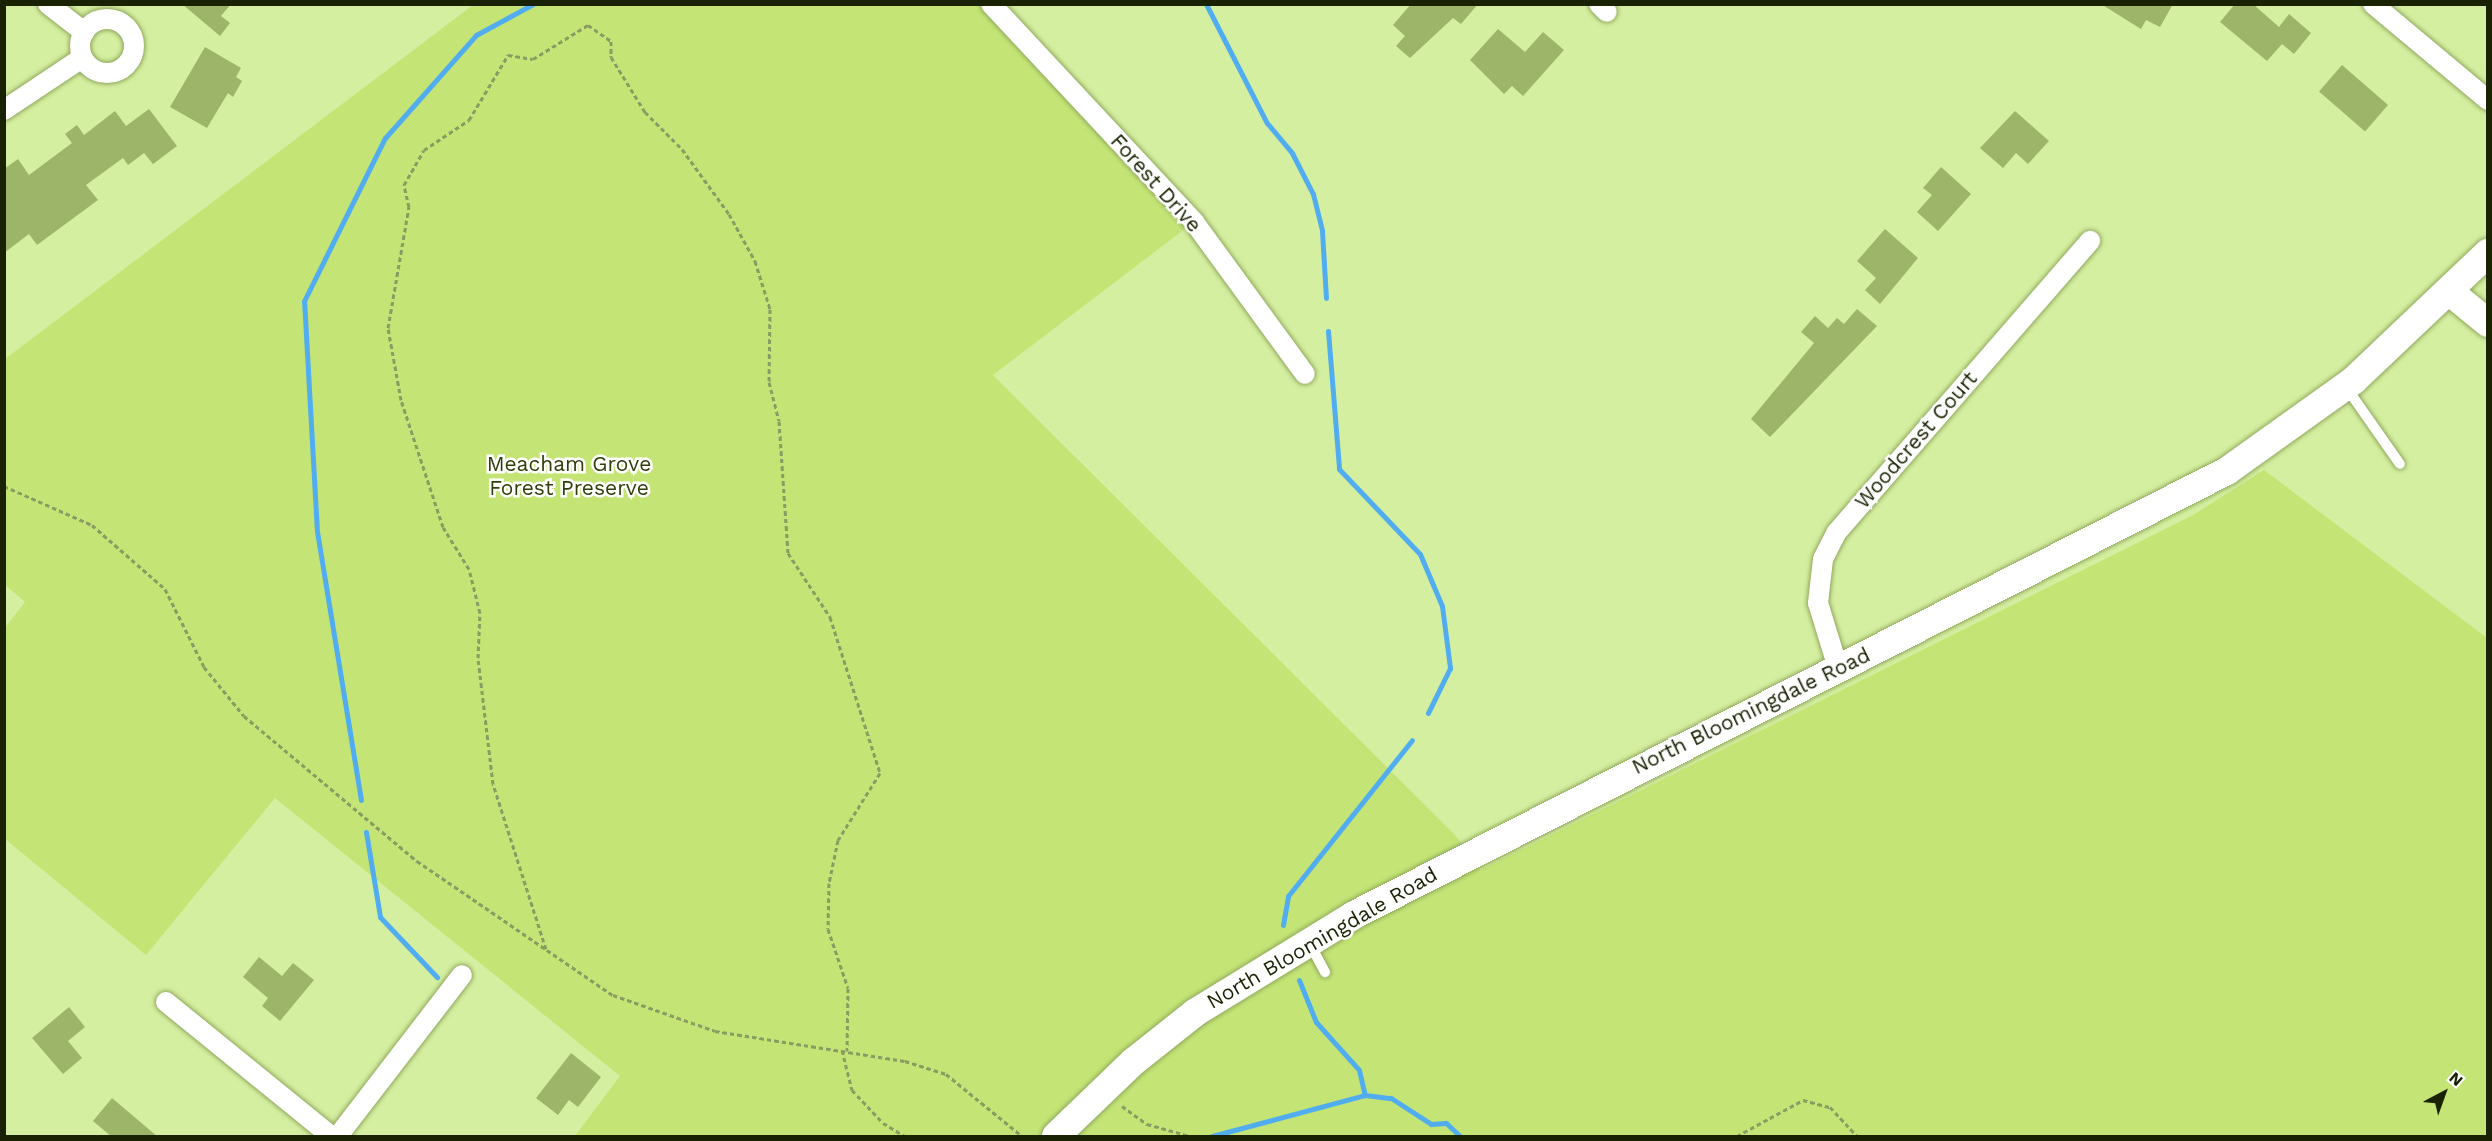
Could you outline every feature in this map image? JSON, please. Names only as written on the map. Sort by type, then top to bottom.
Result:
[{"type":"main road","name":"North Bloomingdale Road","points":[[1056,1137],[1167,1034],[1309,941],[1487,843],[2202,486],[2346,386],[2451,292],[2487,253]]},
{"type":"main road","points":[[2451,292],[2487,323]]},
{"type":"street","points":[[48,4],[84,32]]},
{"type":"street","name":"Forest Drive","points":[[991,4],[1194,222],[1305,374]]},
{"type":"street","points":[[2373,4],[2487,100]]},
{"type":"street","points":[[115,20],[129,31],[134,48],[127,64],[112,73],[95,71],[82,58],[84,32],[97,21],[115,20]]},
{"type":"street","points":[[4,110],[82,58]]},
{"type":"street","name":"Woodcrest Court","points":[[1838,668],[1818,592],[1823,559],[1837,532],[2090,241]]},
{"type":"street","points":[[338,1137],[462,975]]},
{"type":"street","points":[[166,1002],[331,1137]]},
{"type":"lane","points":[[2346,386],[2400,464]]},
{"type":"lane","points":[[1309,941],[1325,972]]},
{"type":"path","points":[[546,949],[493,784],[475,591],[469,569],[443,527],[401,400],[388,328],[409,207],[404,185],[424,150],[469,120],[508,55],[533,59],[588,26],[611,41],[611,57],[645,112],[682,149],[729,214],[755,261],[770,309],[769,382],[779,421],[788,553],[830,617],[880,773],[838,840],[829,883],[828,929],[848,987],[844,1051],[852,1090],[883,1123],[905,1137]]},
{"type":"path","points":[[4,486],[92,525],[165,589],[204,667],[244,716],[417,861],[613,995],[716,1031],[844,1051],[946,1074],[992,1109],[1022,1137]]},
{"type":"path","points":[[1737,1137],[1803,1100],[1830,1107],[1857,1137]]},
{"type":"path","points":[[1121,1104],[1148,1124],[1190,1137]]},
{"type":"green space","name":"Meacham Grove Forest Preserve","points":[[473,5],[991,5],[1194,222],[993,375],[1456,836],[1481,870],[2193,515],[2264,470],[2487,638],[2487,1136],[575,1136],[620,1076],[275,798],[146,955],[5,839],[4,629],[25,602],[5,585],[5,359]]},
{"type":"building","points":[[182,4],[231,4],[221,16],[230,23],[220,36]]},
{"type":"building","points":[[1411,4],[1478,4],[1461,24],[1453,18],[1410,58],[1396,46],[1405,36],[1393,25]]},
{"type":"building","points":[[2101,4],[2173,4],[2160,27],[2146,20],[2141,29]]},
{"type":"building","points":[[2235,4],[2253,4],[2279,27],[2289,14],[2311,33],[2294,54],[2282,44],[2267,61],[2220,22]]},
{"type":"building","points":[[1498,29],[1525,52],[1543,32],[1564,50],[1523,96],[1512,86],[1504,94],[1470,60]]},
{"type":"building","points":[[205,47],[241,68],[236,77],[242,81],[233,97],[228,93],[207,128],[170,107]]},
{"type":"building","points":[[2342,65],[2388,105],[2365,131],[2319,91]]},
{"type":"building","points":[[149,109],[177,146],[153,164],[144,153],[128,165],[123,158],[86,185],[98,200],[37,245],[29,234],[4,253],[4,169],[18,159],[29,175],[72,143],[65,134],[77,125],[84,135],[115,111],[126,126]]},
{"type":"building","points":[[2015,111],[2049,141],[2028,164],[2016,153],[2003,168],[1980,148]]},
{"type":"building","points":[[1941,167],[1971,194],[1938,231],[1917,212],[1932,195],[1923,188]]},
{"type":"building","points":[[1885,229],[1918,258],[1880,304],[1865,290],[1876,278],[1857,261]]},
{"type":"building","points":[[1857,309],[1877,326],[1770,437],[1751,419],[1814,343],[1801,332],[1815,316],[1828,328],[1837,318],[1844,324]]},
{"type":"building","points":[[259,957],[282,976],[293,963],[314,980],[280,1021],[262,1006],[268,998],[243,977]]},
{"type":"building","points":[[69,1007],[85,1027],[68,1041],[82,1058],[63,1074],[32,1038]]},
{"type":"building","points":[[571,1053],[601,1077],[578,1107],[569,1100],[558,1115],[536,1098]]},
{"type":"building","points":[[112,1098],[158,1137],[112,1137],[93,1121]]},
{"type":"waterway","points":[[361,800],[317,532],[304,301],[385,138],[476,35],[533,4]]},
{"type":"waterway","points":[[1206,4],[1267,123],[1292,153],[1313,194],[1322,231],[1326,298]]},
{"type":"waterway","points":[[1328,331],[1339,469],[1420,554],[1442,606],[1450,668],[1428,713]]},
{"type":"waterway","points":[[1283,925],[1288,896],[1412,740]]},
{"type":"waterway","points":[[366,832],[380,917],[437,977]]},
{"type":"waterway","points":[[1299,980],[1316,1022],[1359,1070],[1365,1095]]},
{"type":"waterway","points":[[1212,1136],[1365,1095],[1391,1098],[1431,1124],[1446,1123],[1460,1136]]}]
